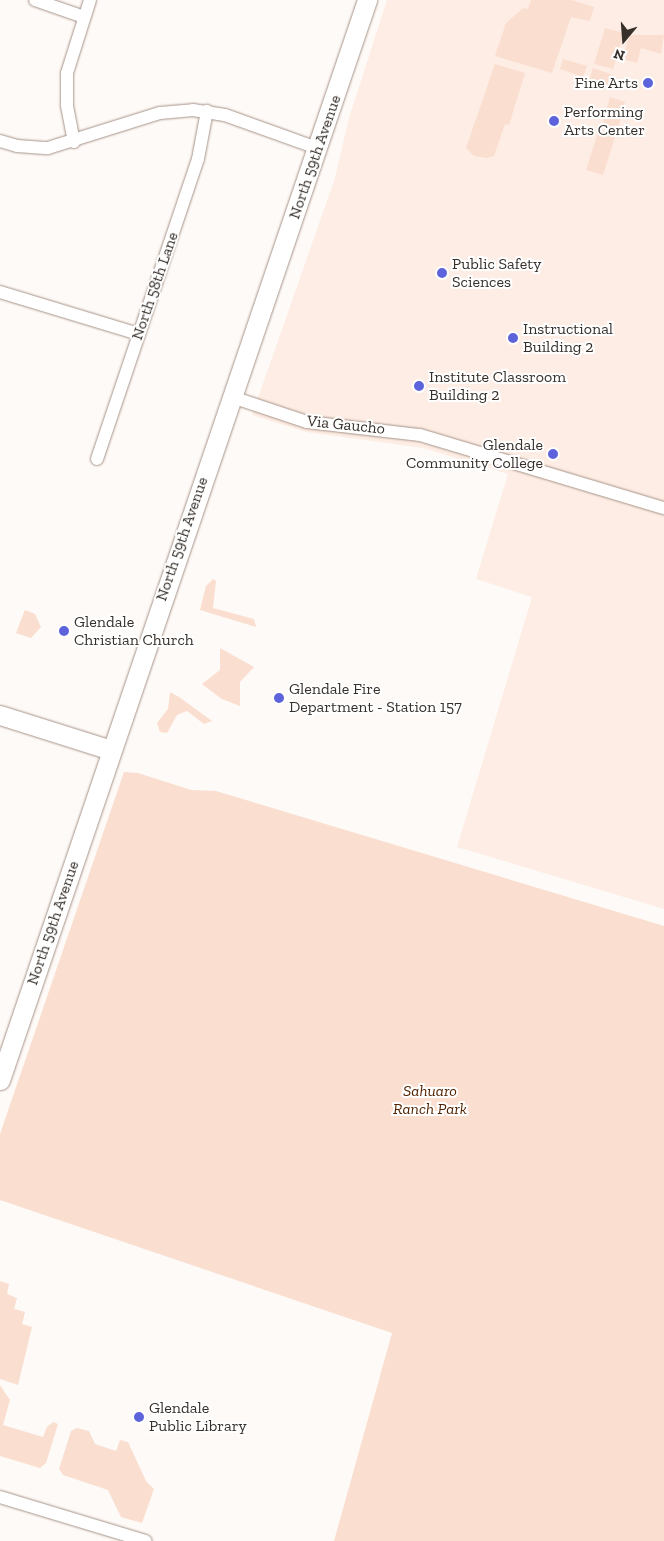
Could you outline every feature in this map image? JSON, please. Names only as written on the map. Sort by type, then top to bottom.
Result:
[{"type":"main road","name":"North 59th Avenue","points":[[0,1080],[367,0]]},
{"type":"main road","points":[[0,715],[111,750]]},
{"type":"street","points":[[35,0],[84,17]]},
{"type":"street","points":[[74,142],[66,88],[67,73],[90,0]]},
{"type":"street","points":[[0,141],[17,146],[48,148],[74,142],[160,113],[207,111],[317,148]]},
{"type":"street","name":"North 58th Lane","points":[[97,459],[198,159],[207,111]]},
{"type":"street","points":[[0,292],[138,334]]},
{"type":"street","name":"Via Gaucho","points":[[232,397],[306,422],[420,435],[664,508]]},
{"type":"street","points":[[0,1497],[146,1541]]},
{"type":"shaded area","name":"Glendale Community College","points":[[387,0],[664,0],[664,909],[457,847],[532,597],[476,579],[508,474],[423,448],[306,432],[252,415],[335,178],[349,118]]},
{"type":"green space","points":[[531,0],[571,0],[594,7],[590,21],[571,17],[552,73],[495,56],[506,23],[523,8],[528,9]]},
{"type":"green space","points":[[605,28],[624,33],[613,69],[594,64]]},
{"type":"green space","points":[[630,35],[664,35],[661,54],[641,48],[637,63],[622,59]]},
{"type":"green space","points":[[563,59],[587,66],[583,77],[560,69]]},
{"type":"green space","points":[[495,64],[525,73],[509,125],[505,124],[494,156],[487,158],[474,156],[466,148]]},
{"type":"green space","points":[[593,68],[611,74],[606,90],[588,84]]},
{"type":"green space","points":[[610,97],[625,102],[617,132],[602,127]]},
{"type":"green space","points":[[598,132],[615,137],[603,175],[586,170]]},
{"type":"green space","points":[[213,579],[216,581],[213,608],[254,619],[256,627],[200,610],[206,586]]},
{"type":"green space","points":[[25,610],[35,614],[41,627],[31,638],[16,633]]},
{"type":"green space","points":[[220,648],[254,667],[240,682],[240,706],[222,699],[202,684],[220,670]]},
{"type":"green space","points":[[170,692],[212,721],[204,724],[187,711],[177,715],[167,733],[160,732],[157,723],[168,709]]},
{"type":"green space","name":"Sahuaro Ranch Park","points":[[124,772],[138,773],[191,790],[216,791],[664,926],[664,1541],[334,1541],[392,1333],[0,1200],[0,1134]]},
{"type":"green space","points":[[0,1281],[9,1284],[7,1294],[17,1298],[14,1309],[25,1312],[22,1324],[32,1327],[18,1385],[0,1379]]},
{"type":"green space","points":[[0,1385],[10,1400],[3,1425],[43,1437],[47,1427],[53,1422],[58,1424],[46,1463],[40,1468],[0,1456]]},
{"type":"green space","points":[[77,1428],[89,1431],[95,1444],[116,1451],[120,1440],[128,1442],[146,1481],[154,1489],[142,1523],[121,1517],[108,1490],[63,1475],[59,1469],[71,1431]]},
{"type":"place","name":"Fine Arts","points":[[648,83]]},
{"type":"place","name":"Performing Arts Center","points":[[554,121]]},
{"type":"place","name":"Public Safety Sciences","points":[[442,273]]},
{"type":"place","name":"Instructional Building 2","points":[[513,338]]},
{"type":"place","name":"Institute Classroom Building 2","points":[[419,386]]},
{"type":"place","name":"Glendale Community College","points":[[553,454]]},
{"type":"place","name":"Glendale Christian Church","points":[[64,631]]},
{"type":"place","name":"Glendale Fire Department - Station 157","points":[[279,698]]},
{"type":"place","name":"Glendale Public Library","points":[[139,1417]]}]
